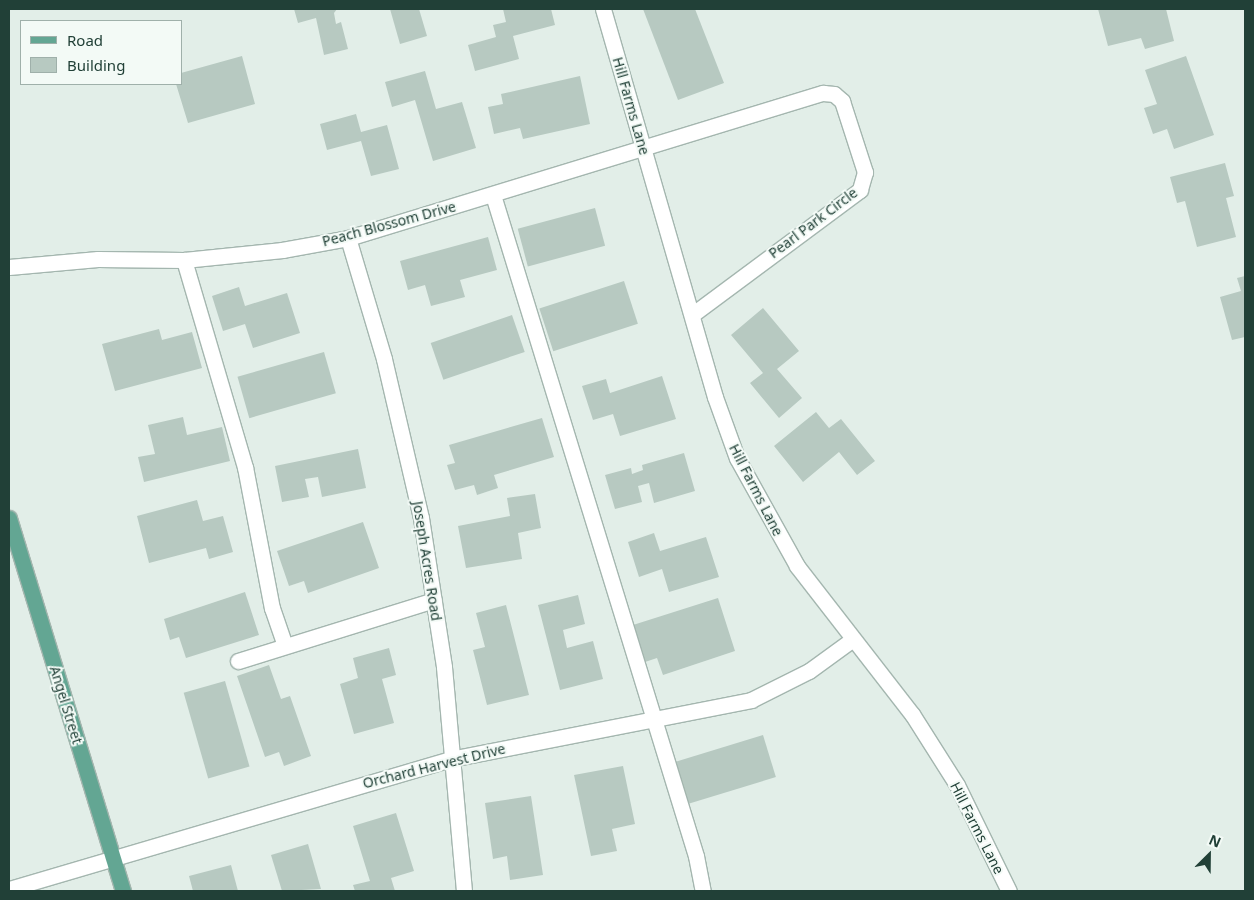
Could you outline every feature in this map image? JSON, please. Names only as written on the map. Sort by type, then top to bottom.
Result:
[{"type":"main road","name":"Angel Street","points":[[9,518],[123,891]]},
{"type":"street","name":"Hill Farms Lane","points":[[603,9],[643,150],[693,314],[715,397],[737,458],[797,566],[912,714],[957,785],[1009,891]]},
{"type":"street","name":"Pearl Park Circle","points":[[643,150],[823,93],[834,94],[842,101],[865,172],[860,190],[693,314]]},
{"type":"street","name":"Peach Blossom Drive","points":[[9,267],[98,259],[184,260],[282,250],[348,238],[643,150]]},
{"type":"street","points":[[493,195],[696,856],[703,891]]},
{"type":"street","name":"Joseph Acres Road","points":[[348,238],[384,359],[408,460],[434,600],[444,667],[464,891]]},
{"type":"street","points":[[184,260],[245,467],[272,608],[285,645]]},
{"type":"street","points":[[238,661],[434,600]]},
{"type":"street","name":"Orchard Harvest Drive","points":[[9,889],[113,857],[451,760],[652,717],[751,700],[809,671],[853,639]]},
{"type":"building","points":[[294,9],[337,9],[334,13],[336,24],[341,22],[348,49],[324,55],[316,18],[298,23]]},
{"type":"building","points":[[390,9],[419,9],[427,36],[400,44]]},
{"type":"building","points":[[503,9],[551,9],[555,25],[513,36],[519,59],[475,71],[468,45],[496,37],[493,25],[506,22]]},
{"type":"building","points":[[643,9],[695,9],[724,83],[678,100]]},
{"type":"building","points":[[1098,9],[1166,9],[1174,41],[1145,49],[1141,38],[1108,46]]},
{"type":"building","points":[[242,56],[255,104],[188,123],[176,85],[182,85],[182,73]]},
{"type":"building","points":[[1186,56],[1214,135],[1174,149],[1167,129],[1153,134],[1144,108],[1157,104],[1145,70]]},
{"type":"building","points":[[425,71],[436,109],[462,102],[476,148],[433,161],[415,100],[392,107],[385,82]]},
{"type":"building","points":[[580,76],[590,124],[523,139],[520,128],[494,134],[488,107],[503,104],[501,94]]},
{"type":"building","points":[[356,114],[361,132],[387,125],[399,169],[371,176],[361,141],[327,150],[320,124]]},
{"type":"building","points":[[1225,163],[1234,196],[1226,198],[1236,237],[1197,247],[1185,201],[1177,203],[1170,177]]},
{"type":"building","points":[[595,208],[605,246],[528,266],[518,229]]},
{"type":"building","points":[[488,237],[497,270],[460,280],[465,297],[431,306],[425,285],[408,290],[400,261]]},
{"type":"building","points":[[1245,276],[1245,337],[1232,340],[1220,297],[1241,291],[1237,278]]},
{"type":"building","points":[[624,281],[638,324],[553,351],[539,309]]},
{"type":"building","points":[[239,287],[245,306],[287,293],[300,333],[253,348],[245,324],[223,331],[212,296]]},
{"type":"building","points":[[763,308],[799,351],[777,369],[802,398],[779,418],[750,383],[763,373],[731,335]]},
{"type":"building","points":[[512,315],[525,352],[443,380],[431,343]]},
{"type":"building","points":[[159,329],[162,340],[192,332],[202,368],[115,391],[102,344]]},
{"type":"building","points":[[324,352],[336,393],[249,418],[237,377]]},
{"type":"building","points":[[662,376],[676,419],[620,436],[613,414],[593,420],[582,386],[606,379],[610,393]]},
{"type":"building","points":[[816,412],[829,428],[841,419],[875,461],[857,475],[839,452],[803,482],[774,446]]},
{"type":"building","points":[[183,417],[187,435],[222,427],[230,461],[144,482],[138,457],[155,454],[148,425]]},
{"type":"building","points":[[542,418],[554,457],[494,475],[498,488],[477,495],[474,485],[455,490],[447,465],[455,463],[449,445]]},
{"type":"building","points":[[358,449],[366,488],[322,497],[318,477],[305,479],[309,497],[282,502],[275,466]]},
{"type":"building","points":[[684,453],[695,491],[654,503],[649,483],[638,486],[642,502],[615,509],[605,475],[631,468],[632,474],[643,470],[642,465]]},
{"type":"building","points":[[535,494],[541,528],[518,533],[522,559],[466,568],[458,526],[510,516],[507,498]]},
{"type":"building","points":[[197,500],[203,521],[223,516],[233,552],[209,559],[206,548],[149,563],[137,516]]},
{"type":"building","points":[[363,522],[379,568],[308,593],[304,581],[289,586],[277,551]]},
{"type":"building","points":[[654,533],[660,551],[706,537],[719,577],[669,592],[662,569],[639,577],[628,542]]},
{"type":"building","points":[[245,592],[259,635],[186,658],[179,637],[170,640],[164,619]]},
{"type":"building","points":[[578,595],[585,624],[563,630],[567,648],[593,641],[603,679],[560,690],[538,605]]},
{"type":"building","points":[[718,598],[735,651],[663,675],[657,658],[645,662],[633,625]]},
{"type":"building","points":[[506,605],[529,695],[487,705],[473,650],[485,647],[476,613]]},
{"type":"building","points":[[389,648],[396,675],[382,679],[394,723],[354,734],[340,684],[358,678],[353,658]]},
{"type":"building","points":[[269,665],[281,699],[290,696],[311,756],[284,766],[279,752],[265,757],[237,676]]},
{"type":"building","points":[[225,681],[250,767],[208,778],[184,693]]},
{"type":"building","points":[[763,735],[776,777],[687,804],[674,762]]},
{"type":"building","points":[[623,766],[635,824],[612,829],[617,851],[591,856],[574,775]]},
{"type":"building","points":[[531,796],[543,875],[510,880],[507,856],[493,859],[485,803]]},
{"type":"building","points":[[396,813],[414,871],[391,878],[395,891],[355,891],[353,885],[370,881],[353,826]]},
{"type":"building","points":[[308,844],[321,889],[282,891],[271,855]]},
{"type":"building","points":[[231,865],[238,891],[193,891],[189,876]]}]
